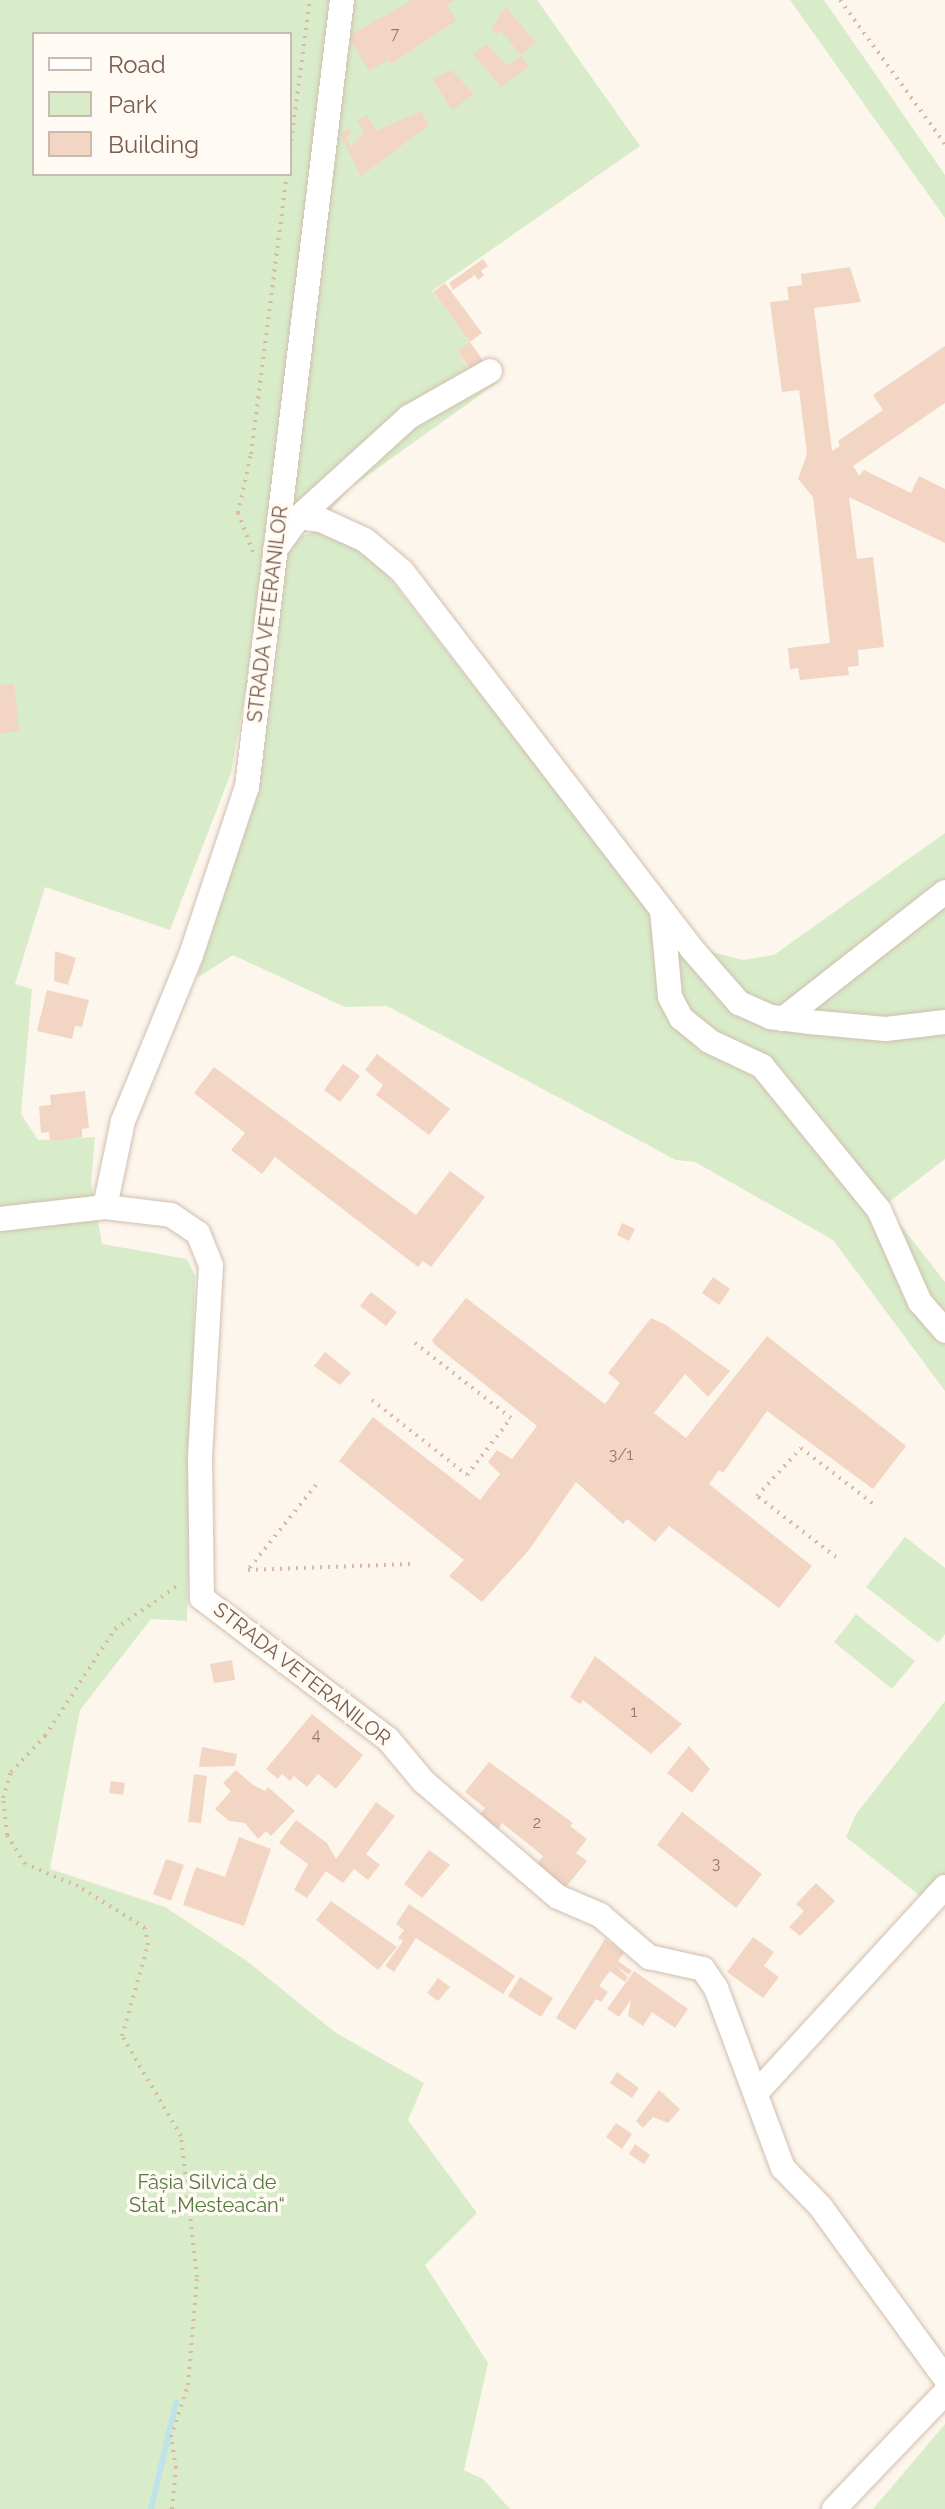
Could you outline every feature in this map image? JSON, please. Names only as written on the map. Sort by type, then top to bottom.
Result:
[{"type":"street","name":"STRADA VETERANILOR","points":[[105,1207],[123,1121],[191,955],[247,787],[265,555],[342,0]]},
{"type":"street","points":[[265,555],[299,517],[409,417],[490,371]]},
{"type":"street","points":[[299,517],[347,530],[402,571],[662,910],[739,1003],[783,1019],[886,1029],[945,1022]]},
{"type":"street","points":[[783,1019],[945,892]]},
{"type":"street","points":[[662,910],[670,997],[681,1018],[709,1041],[762,1066],[879,1210],[920,1302],[945,1331]]},
{"type":"street","name":"STRADA VETERANILOR","points":[[0,1219],[105,1207],[171,1215],[189,1222],[208,1248],[202,1598],[388,1739],[423,1781],[558,1897],[600,1915],[649,1957],[703,1969],[716,1988],[757,2092]]},
{"type":"street","points":[[945,1887],[757,2092],[769,2140],[783,2168],[820,2206],[945,2378]]},
{"type":"street","points":[[834,2509],[945,2393]]},
{"type":"path","points":[[292,134],[310,0]]},
{"type":"path","points":[[840,0],[945,144]]},
{"type":"path","points":[[265,555],[238,513],[251,454],[287,176]]},
{"type":"path","points":[[372,1400],[467,1475],[511,1418],[415,1343]]},
{"type":"path","points":[[836,1557],[757,1496],[801,1448],[876,1506]]},
{"type":"path","points":[[316,1485],[248,1570],[411,1564]]},
{"type":"path","points":[[172,2509],[176,2468],[171,2437],[188,2385],[197,2277],[181,2136],[122,2036],[148,1945],[145,1928],[78,1886],[25,1864],[7,1835],[3,1798],[11,1772],[45,1736],[115,1629],[202,1569]]},
{"type":"green space","name":"Fâșia Silvică de Stat „Mesteacăn“","points":[[0,0],[333,0],[258,621],[231,773],[170,930],[45,887],[15,984],[32,989],[21,1114],[38,1140],[95,1137],[91,1183],[102,1244],[187,1259],[195,1276],[187,1621],[151,1619],[80,1710],[50,1869],[165,1907],[247,1961],[336,2033],[424,2083],[408,2120],[477,2213],[425,2265],[488,2363],[464,2470],[483,2479],[510,2509],[0,2509]]},
{"type":"green space","points":[[351,0],[537,0],[640,146],[432,291],[470,342],[457,351],[470,371],[484,362],[498,382],[350,488],[331,510],[293,502]]},
{"type":"green space","points":[[790,0],[824,0],[945,175],[945,218]]},
{"type":"green space","points":[[322,529],[376,561],[653,915],[701,949],[743,960],[774,955],[945,833],[945,1159],[885,1205],[945,1282],[945,1391],[833,1240],[695,1162],[676,1160],[387,1006],[345,1007],[233,955],[197,978],[258,788],[284,561],[296,538]]},
{"type":"green space","points":[[905,1537],[945,1568],[945,1634],[938,1643],[866,1587]]},
{"type":"green space","points":[[856,1614],[915,1661],[892,1689],[834,1642]]},
{"type":"green space","points":[[945,1701],[945,1875],[924,1899],[846,1837],[856,1814]]},
{"type":"green space","points":[[945,2424],[945,2509],[873,2509]]},
{"type":"building","points":[[412,0],[454,0],[447,4],[456,21],[391,64],[388,60],[369,71],[348,36]]},
{"type":"building","points":[[506,7],[536,43],[521,55],[501,31],[496,34],[491,28]]},
{"type":"building","points":[[486,44],[508,66],[521,56],[529,66],[501,87],[473,54]]},
{"type":"building","points":[[451,70],[474,94],[452,110],[432,79]]},
{"type":"building","points":[[421,111],[429,125],[361,176],[340,134],[349,128],[352,133],[346,137],[351,147],[364,132],[357,121],[367,115],[376,131]]},
{"type":"building","points":[[483,259],[488,266],[481,271],[484,275],[478,280],[475,275],[453,290],[449,283]]},
{"type":"building","points":[[850,267],[861,302],[814,308],[832,451],[840,446],[838,441],[883,410],[873,395],[945,346],[945,403],[853,466],[859,476],[864,470],[911,493],[919,476],[945,489],[945,543],[849,497],[857,559],[873,557],[884,647],[858,650],[859,666],[848,667],[849,675],[800,680],[798,668],[790,669],[788,648],[830,643],[813,497],[798,479],[807,454],[799,390],[782,392],[770,302],[789,300],[787,287],[802,285],[801,274]]},
{"type":"building","points":[[445,283],[482,333],[470,342],[433,292]]},
{"type":"building","points":[[470,342],[484,362],[471,371],[457,351]]},
{"type":"building","points":[[14,684],[19,731],[0,734],[0,685]]},
{"type":"building","points":[[55,951],[76,958],[68,985],[54,981]]},
{"type":"building","points":[[47,990],[89,1000],[82,1027],[75,1026],[72,1039],[37,1031]]},
{"type":"building","points":[[377,1054],[450,1109],[429,1135],[376,1095],[383,1085],[365,1070]]},
{"type":"building","points":[[343,1064],[360,1076],[340,1102],[324,1090]]},
{"type":"building","points":[[214,1067],[416,1215],[450,1171],[485,1197],[431,1267],[423,1261],[418,1267],[275,1157],[262,1174],[231,1150],[245,1133],[194,1093]]},
{"type":"building","points":[[85,1091],[89,1128],[82,1129],[82,1137],[50,1141],[49,1132],[41,1133],[39,1106],[51,1105],[50,1095]]},
{"type":"building","points":[[622,1223],[635,1229],[629,1241],[617,1235]]},
{"type":"building","points":[[713,1277],[730,1289],[719,1305],[702,1293]]},
{"type":"building","points":[[371,1292],[397,1312],[386,1326],[360,1306]]},
{"type":"building","points":[[466,1298],[605,1404],[620,1383],[608,1373],[651,1318],[666,1325],[730,1371],[708,1397],[685,1374],[654,1413],[686,1438],[767,1336],[906,1446],[873,1489],[767,1411],[723,1473],[719,1470],[709,1484],[812,1566],[779,1608],[669,1526],[655,1542],[627,1519],[623,1524],[576,1482],[529,1550],[482,1602],[449,1576],[464,1560],[339,1461],[373,1417],[480,1500],[500,1474],[488,1462],[497,1450],[512,1459],[537,1426],[432,1340]]},
{"type":"building","points":[[325,1352],[351,1373],[340,1385],[314,1366]]},
{"type":"building","points":[[595,1656],[682,1724],[651,1754],[583,1700],[580,1704],[570,1697]]},
{"type":"building","points":[[232,1660],[235,1680],[214,1683],[210,1664]]},
{"type":"building","points":[[312,1714],[363,1755],[336,1789],[318,1774],[307,1787],[294,1776],[290,1781],[282,1774],[278,1779],[266,1769]]},
{"type":"building","points":[[689,1746],[710,1769],[692,1793],[667,1773]]},
{"type":"building","points":[[202,1747],[237,1754],[235,1766],[199,1767]]},
{"type":"building","points":[[489,1762],[573,1823],[570,1826],[587,1839],[576,1853],[587,1861],[566,1887],[537,1864],[543,1856],[502,1823],[494,1834],[475,1820],[485,1808],[465,1792]]},
{"type":"building","points":[[236,1770],[253,1785],[265,1791],[268,1787],[295,1811],[271,1836],[266,1831],[258,1839],[245,1823],[229,1821],[215,1809],[231,1791],[223,1783]]},
{"type":"building","points":[[194,1774],[207,1776],[201,1823],[188,1822]]},
{"type":"building","points":[[111,1781],[125,1783],[123,1795],[109,1793]]},
{"type":"building","points":[[376,1802],[395,1816],[366,1854],[380,1865],[368,1880],[354,1869],[343,1883],[326,1871],[307,1898],[294,1890],[308,1864],[279,1843],[296,1820],[327,1843],[336,1859]]},
{"type":"building","points":[[682,1812],[762,1874],[736,1908],[657,1845]]},
{"type":"building","points":[[239,1837],[271,1849],[244,1926],[183,1905],[196,1867],[225,1877]]},
{"type":"building","points":[[429,1850],[450,1865],[422,1898],[404,1884]]},
{"type":"building","points":[[166,1859],[184,1865],[171,1901],[153,1894]]},
{"type":"building","points":[[816,1883],[835,1901],[800,1936],[789,1927],[804,1911],[796,1904]]},
{"type":"building","points":[[331,1901],[397,1947],[378,1970],[316,1920]]},
{"type":"building","points":[[409,1904],[515,1976],[503,1994],[416,1938],[394,1972],[385,1966],[403,1941],[398,1938],[404,1930],[396,1924]]},
{"type":"building","points":[[753,1937],[774,1952],[764,1966],[779,1977],[763,1998],[727,1972]]},
{"type":"building","points":[[605,1939],[624,1953],[618,1961],[632,1971],[629,1975],[615,1965],[628,1977],[625,1982],[610,1971],[599,1986],[608,1992],[601,2002],[596,1999],[575,2030],[556,2018]]},
{"type":"building","points":[[634,1971],[688,2009],[675,2028],[652,2012],[643,2026],[628,2016],[631,2000],[619,2017],[607,2009]]},
{"type":"building","points":[[520,1977],[553,1998],[541,2017],[508,1996]]},
{"type":"building","points":[[438,1978],[450,1987],[438,2001],[427,1993]]},
{"type":"building","points":[[617,2072],[639,2088],[632,2098],[610,2083]]},
{"type":"building","points":[[659,2090],[680,2109],[668,2123],[653,2117],[643,2128],[636,2121]]},
{"type":"building","points":[[616,2123],[632,2134],[622,2149],[606,2137]]},
{"type":"building","points":[[635,2144],[650,2155],[644,2164],[629,2154]]},
{"type":"waterway","points":[[151,2509],[176,2403]]}]
